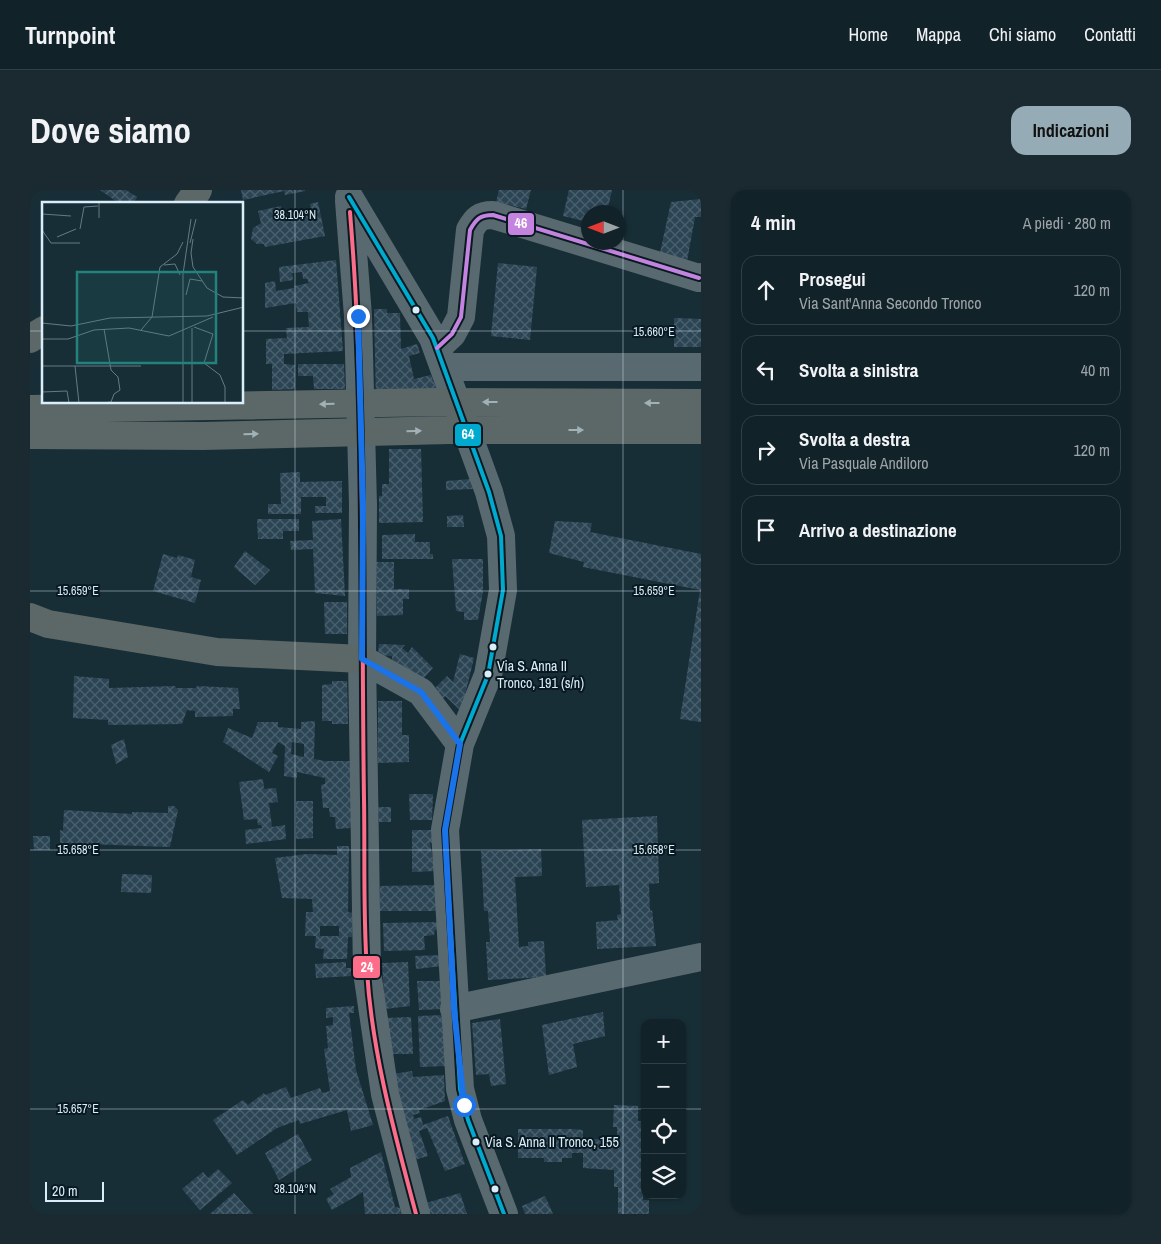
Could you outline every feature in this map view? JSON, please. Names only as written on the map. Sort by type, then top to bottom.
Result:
[{"type":"highway","points":[[189,202],[198,190]]},
{"type":"highway","points":[[30,339],[42,331]]},
{"type":"highway","points":[[30,409],[440,402],[701,403]]},
{"type":"highway","points":[[184,404],[203,407]]},
{"type":"highway","points":[[30,435],[189,436],[448,430],[701,430]]},
{"type":"highway","points":[[30,455],[111,449],[189,436]]},
{"type":"highway","points":[[30,617],[48,624],[217,652],[362,659]]},
{"type":"street","points":[[348,194],[429,330],[489,492],[501,536],[503,590],[488,675],[460,744],[445,830],[454,1009],[464,1105],[504,1214]]},
{"type":"street","points":[[348,194],[358,316],[363,505],[362,659],[367,972],[385,1094],[416,1214]]},
{"type":"street","points":[[440,358],[461,318],[470,230],[475,219],[484,215],[493,215],[700,277]]},
{"type":"street","points":[[440,358],[701,367]]},
{"type":"street","points":[[362,659],[421,692],[460,744]]},
{"type":"street","points":[[454,1009],[701,957]]},
{"type":"building","points":[[100,190],[126,190],[137,197],[134,202],[117,202]]},
{"type":"building","points":[[241,190],[305,191],[285,195],[284,191],[243,200]]},
{"type":"building","points":[[499,190],[531,190],[526,209],[496,202]]},
{"type":"building","points":[[569,190],[612,190],[609,205],[581,205],[581,220],[563,216]]},
{"type":"building","points":[[701,199],[701,217],[695,217],[686,267],[658,262],[671,202]]},
{"type":"building","points":[[318,202],[325,236],[265,247],[264,244],[257,244],[251,239],[253,228],[261,223],[258,211],[281,206],[283,217],[311,212],[310,204]]},
{"type":"building","points":[[336,260],[343,351],[284,354],[284,364],[295,365],[295,389],[272,390],[272,364],[266,364],[266,339],[287,338],[286,328],[309,327],[308,312],[297,312],[296,303],[265,308],[265,283],[275,281],[276,291],[294,288],[294,286],[309,283],[307,279],[303,279],[302,272],[292,273],[293,280],[280,282],[279,267]]},
{"type":"building","points":[[498,263],[537,267],[530,340],[491,336]]},
{"type":"building","points":[[374,309],[387,309],[387,313],[400,313],[401,349],[417,344],[420,353],[409,356],[414,379],[431,375],[437,390],[376,405]]},
{"type":"building","points":[[674,318],[701,319],[701,347],[674,347]]},
{"type":"building","points":[[298,364],[344,364],[345,389],[314,389],[313,376],[298,376]]},
{"type":"building","points":[[389,449],[421,449],[423,522],[379,523],[379,496],[382,496],[382,484],[389,484]]},
{"type":"building","points":[[300,472],[300,482],[342,481],[342,513],[315,513],[315,506],[326,506],[326,497],[301,497],[301,514],[268,514],[268,504],[281,504],[280,473]]},
{"type":"building","points":[[471,479],[473,489],[446,490],[446,481]]},
{"type":"building","points":[[463,515],[464,527],[447,527],[447,516]]},
{"type":"building","points":[[257,519],[299,519],[299,531],[283,531],[283,539],[258,539]]},
{"type":"building","points":[[341,519],[345,596],[315,593],[313,549],[291,550],[290,541],[313,540],[312,521]]},
{"type":"building","points":[[555,521],[592,523],[590,532],[701,554],[701,722],[680,719],[700,590],[583,567],[584,562],[549,553]]},
{"type":"building","points":[[415,534],[415,542],[430,542],[430,554],[433,554],[433,559],[382,559],[382,535]]},
{"type":"building","points":[[245,551],[270,570],[255,585],[234,567]]},
{"type":"building","points":[[163,554],[177,558],[178,555],[195,560],[191,577],[201,580],[195,603],[153,591]]},
{"type":"building","points":[[452,559],[483,559],[483,591],[478,620],[464,620],[464,612],[456,611]]},
{"type":"building","points":[[376,562],[394,562],[394,589],[409,589],[409,599],[403,599],[403,615],[377,616]]},
{"type":"building","points":[[324,602],[347,602],[347,634],[325,634]]},
{"type":"building","points":[[379,644],[405,645],[402,648],[408,653],[412,647],[433,668],[419,683],[392,664],[392,656],[378,655]]},
{"type":"building","points":[[460,654],[474,658],[461,711],[445,696],[441,701],[431,692],[447,676],[453,682]]},
{"type":"building","points":[[74,676],[109,679],[109,688],[175,686],[176,688],[196,688],[197,686],[238,688],[240,709],[233,709],[233,716],[195,717],[195,711],[187,710],[182,724],[108,725],[108,720],[73,718]]},
{"type":"building","points":[[332,681],[347,681],[348,724],[332,724],[332,721],[322,721],[322,685],[332,684]]},
{"type":"building","points":[[378,701],[402,701],[402,735],[409,735],[409,762],[378,763]]},
{"type":"building","points":[[315,721],[314,759],[352,761],[351,828],[336,829],[335,817],[330,817],[329,808],[323,808],[321,785],[325,784],[325,778],[297,772],[297,778],[284,776],[285,746],[278,742],[272,753],[278,756],[269,772],[223,742],[228,728],[252,738],[258,722],[278,722],[278,727],[301,729],[301,722]],"holes":[[[292,742],[304,744],[304,757],[291,754]]]},
{"type":"building","points":[[124,739],[128,757],[116,764],[111,745]]},
{"type":"building","points":[[263,779],[264,789],[276,788],[278,802],[269,803],[272,827],[285,825],[286,839],[246,844],[245,830],[262,828],[261,825],[258,825],[257,819],[244,820],[239,782]]},
{"type":"building","points":[[409,794],[433,794],[432,820],[410,820]]},
{"type":"building","points":[[296,801],[313,801],[313,838],[296,839]]},
{"type":"building","points":[[168,806],[174,806],[178,810],[170,847],[60,843],[60,830],[63,831],[64,810],[132,814],[132,812],[168,813]]},
{"type":"building","points":[[378,807],[391,807],[391,822],[379,822]]},
{"type":"building","points":[[657,816],[659,883],[649,884],[650,911],[652,910],[656,946],[597,949],[596,922],[618,920],[617,915],[621,914],[619,885],[586,887],[582,820]]},
{"type":"building","points":[[412,830],[433,830],[433,843],[430,843],[435,871],[412,872]]},
{"type":"building","points":[[33,836],[50,836],[50,850],[34,850]]},
{"type":"building","points":[[337,846],[349,846],[348,912],[353,913],[352,937],[348,937],[347,959],[323,959],[324,949],[315,948],[316,936],[305,936],[306,912],[313,912],[312,899],[282,898],[275,858],[307,854],[337,855]],"holes":[[[320,926],[339,926],[339,936],[320,936]]]},
{"type":"building","points":[[541,849],[542,876],[515,877],[519,947],[528,946],[528,942],[544,941],[546,977],[488,980],[486,942],[490,942],[488,911],[484,911],[481,851]]},
{"type":"building","points":[[122,874],[152,875],[151,893],[121,892]]},
{"type":"building","points":[[435,885],[437,911],[380,911],[380,886]]},
{"type":"building","points":[[440,922],[440,930],[435,930],[434,935],[424,936],[425,950],[384,951],[383,923]]},
{"type":"building","points":[[442,955],[442,966],[416,969],[415,956]]},
{"type":"building","points":[[346,962],[346,968],[352,968],[352,976],[316,978],[315,964]]},
{"type":"building","points":[[408,962],[410,1006],[385,1009],[382,963]]},
{"type":"building","points":[[417,981],[443,981],[444,1009],[419,1010]]},
{"type":"building","points":[[354,1006],[354,1013],[349,1013],[356,1070],[373,1125],[351,1131],[347,1110],[300,1124],[299,1120],[277,1128],[237,1155],[213,1120],[243,1100],[248,1105],[264,1093],[265,1095],[286,1087],[291,1098],[320,1088],[322,1093],[330,1091],[324,1049],[328,1048],[326,1026],[333,1025],[333,1017],[326,1018],[326,1008]]},
{"type":"building","points":[[603,1012],[605,1036],[573,1044],[577,1067],[549,1075],[542,1025]]},
{"type":"building","points":[[444,1015],[446,1066],[420,1067],[418,1016]]},
{"type":"building","points":[[411,1017],[413,1054],[390,1054],[386,1018]]},
{"type":"building","points":[[500,1019],[506,1084],[491,1086],[489,1074],[476,1075],[472,1023]]},
{"type":"building","points":[[412,1071],[413,1077],[444,1075],[445,1101],[419,1110],[420,1113],[413,1115],[414,1119],[421,1117],[423,1125],[448,1116],[465,1164],[445,1171],[427,1128],[419,1131],[428,1156],[414,1160],[393,1074]]},
{"type":"building","points":[[614,1105],[638,1106],[638,1121],[641,1121],[641,1199],[649,1200],[649,1214],[618,1214],[618,1187],[614,1187],[614,1170],[583,1168],[583,1153],[572,1153],[572,1158],[562,1158],[562,1162],[544,1162],[544,1158],[518,1158],[518,1129],[583,1130],[583,1139],[617,1139],[617,1127],[613,1127]]},
{"type":"building","points":[[298,1134],[312,1160],[279,1180],[265,1153]]},
{"type":"building","points":[[381,1152],[395,1207],[400,1208],[401,1214],[365,1214],[363,1192],[332,1210],[326,1199],[334,1194],[330,1189],[351,1177],[350,1168]]},
{"type":"building","points":[[218,1169],[232,1183],[200,1210],[182,1189],[203,1172],[208,1178]]},
{"type":"building","points":[[234,1193],[253,1214],[210,1214]]},
{"type":"building","points":[[460,1193],[467,1214],[430,1214],[426,1203]]},
{"type":"building","points":[[545,1196],[553,1214],[525,1214],[522,1206]]},
{"type":"transit line","name":"64","points":[[349,197],[433,338],[489,492],[501,536],[503,590],[488,675],[460,744],[445,830],[460,1089],[468,1120],[504,1214]]},
{"type":"transit line","name":"24","points":[[350,212],[359,358],[361,432],[367,971],[379,1063],[416,1214]]},
{"type":"transit line","name":"46","points":[[437,348],[452,334],[461,317],[470,230],[476,220],[485,216],[493,215],[699,278]]},
{"type":"place","name":"Via S. Anna II Tronco, 191 (s/n)","points":[[488,674]]},
{"type":"place","name":"Via S. Anna II Tronco, 155","points":[[476,1142]]},
{"type":"route","points":[[358,316],[363,505],[362,659],[421,692],[460,744],[445,830],[454,1009],[460,1089],[464,1105]]}]
